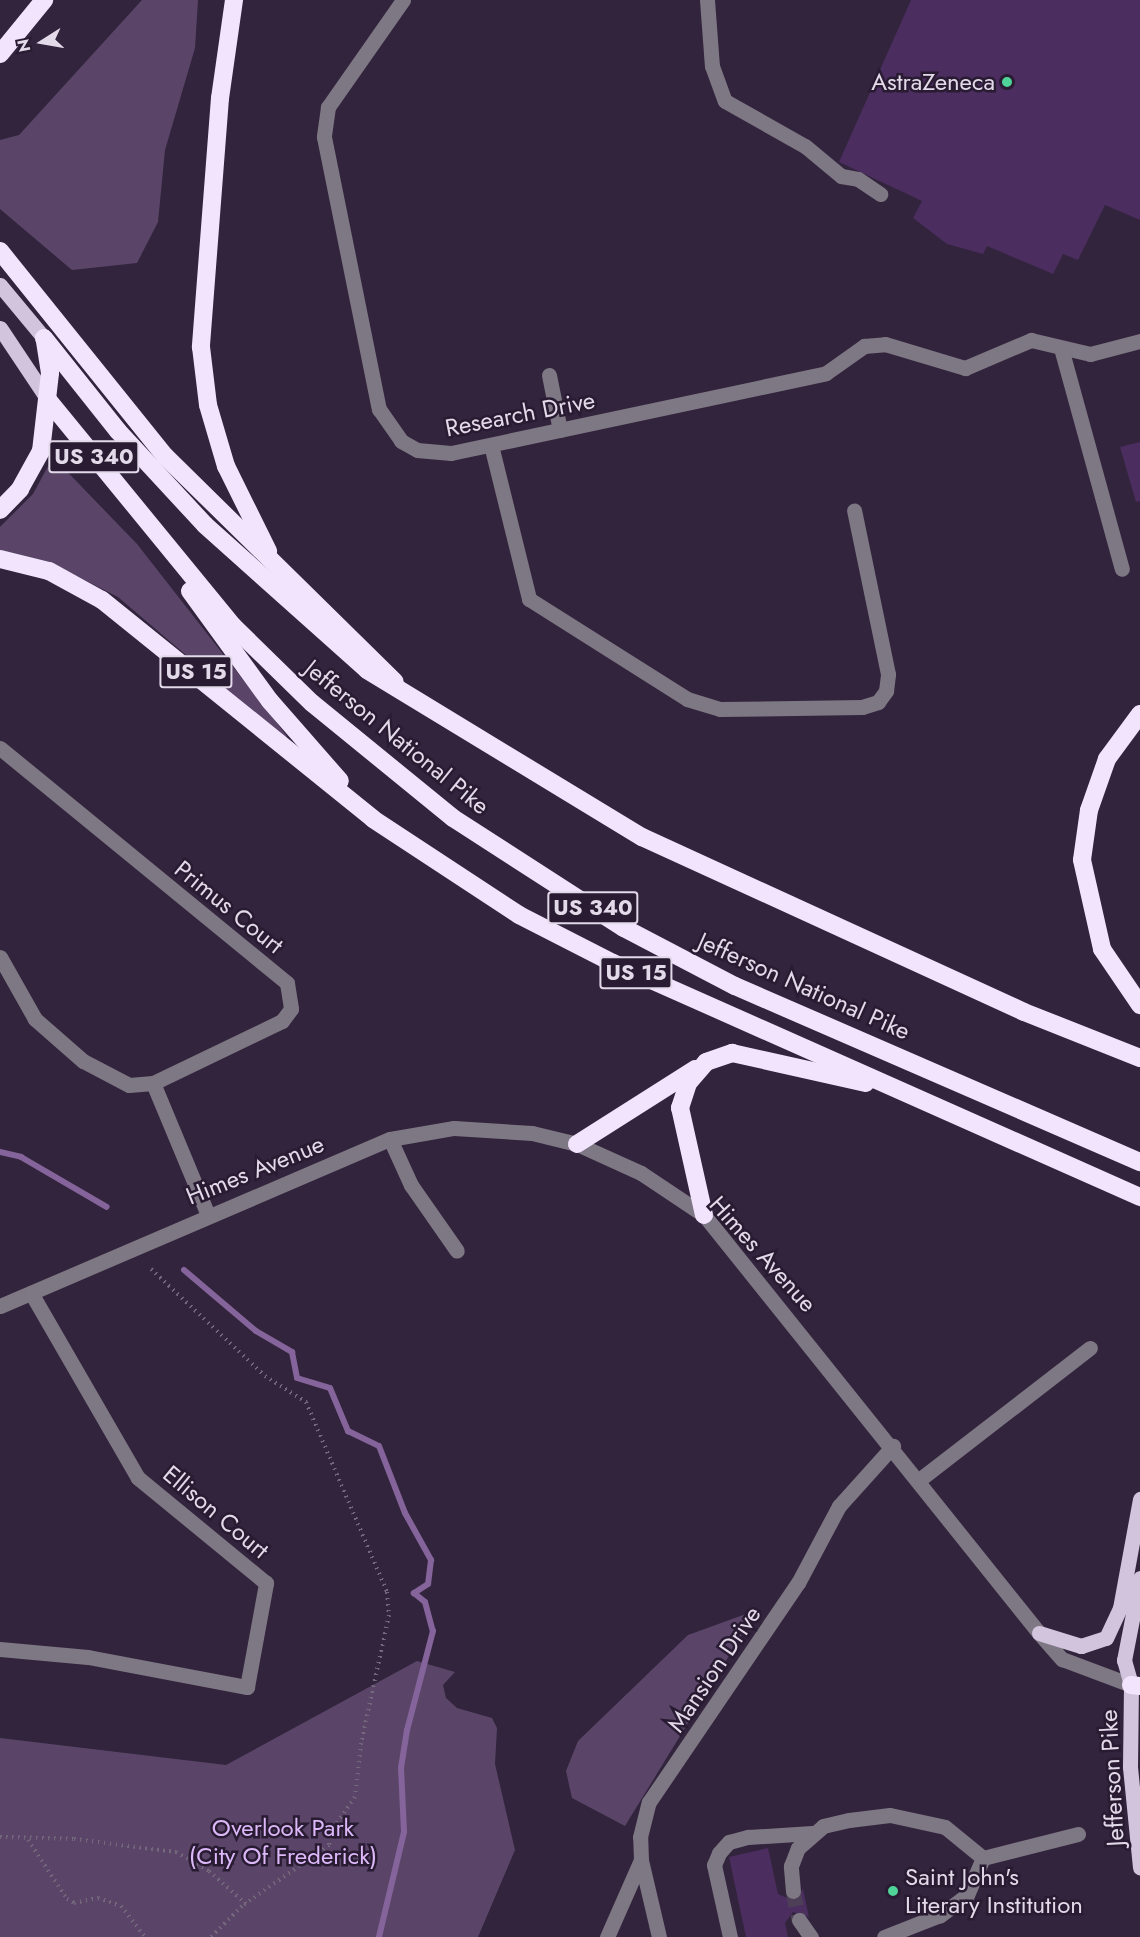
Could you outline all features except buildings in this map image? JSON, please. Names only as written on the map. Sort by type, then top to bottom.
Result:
[{"type":"highway","points":[[0,54],[44,0]]},
{"type":"highway","points":[[234,0],[202,310],[203,378],[226,466],[278,568]]},
{"type":"highway","points":[[0,251],[119,404],[278,568],[378,660],[399,687]]},
{"type":"highway","points":[[0,510],[20,489],[41,451],[48,400],[44,338]]},
{"type":"highway","name":"Jefferson National Pike","points":[[44,338],[118,431],[244,565],[367,670],[399,687],[509,760],[642,837],[1024,1012],[1140,1058]]},
{"type":"highway","name":"Jefferson National Pike","points":[[48,400],[139,515],[232,626],[312,703],[453,818],[624,928],[735,986],[1140,1162]]},
{"type":"highway","points":[[139,515],[241,663],[373,819]]},
{"type":"highway","name":"US 15","points":[[0,559],[49,571],[102,600],[373,819],[519,915],[612,963],[1140,1197]]},
{"type":"highway","points":[[1140,714],[1107,759],[1089,810],[1082,860],[1102,949],[1140,1005]]},
{"type":"highway","points":[[577,1144],[706,1062],[732,1053],[758,1056],[916,1096]]},
{"type":"highway","points":[[704,1215],[680,1108],[688,1083],[706,1062]]},
{"type":"main road","points":[[0,285],[44,338]]},
{"type":"main road","name":"Jefferson National Pike","points":[[0,328],[48,400]]},
{"type":"main road","points":[[1039,1633],[1081,1646],[1106,1638],[1120,1608],[1140,1499]]},
{"type":"main road","name":"Jefferson Pike","points":[[1140,1578],[1124,1660],[1137,1681],[1130,1767],[1140,1868]]},
{"type":"street","name":"Research Drive","points":[[403,0],[328,107],[324,137],[363,340],[379,409],[400,441],[432,453],[490,445],[826,373],[864,345],[885,344],[965,368],[1031,340],[1061,348]]},
{"type":"street","points":[[707,0],[712,66],[725,100],[805,146],[841,176],[858,179],[880,194]]},
{"type":"street","points":[[1122,569],[1061,348],[1090,354],[1140,341]]},
{"type":"street","points":[[549,375],[560,430]]},
{"type":"street","points":[[490,445],[529,599],[687,699],[720,709],[862,707],[878,702],[885,691],[888,674],[854,510]]},
{"type":"street","name":"Primus Court","points":[[0,748],[287,983],[291,1009],[282,1021],[153,1083],[129,1085],[83,1061],[35,1019],[0,957]]},
{"type":"street","points":[[153,1083],[207,1213]]},
{"type":"street","name":"Himes Avenue","points":[[0,1306],[207,1213],[390,1138],[454,1128],[532,1133],[577,1144],[641,1173],[704,1215],[893,1446],[1039,1633],[1062,1659],[1137,1681]]},
{"type":"street","points":[[390,1138],[411,1185],[457,1251]]},
{"type":"street","name":"Ellison Court","points":[[0,1649],[88,1657],[247,1687],[266,1583],[138,1478],[30,1293]]},
{"type":"street","points":[[919,1480],[1090,1348]]},
{"type":"street","name":"Mansion Drive","points":[[659,1937],[641,1860],[640,1837],[649,1802],[798,1583],[839,1506],[893,1446]]},
{"type":"street","points":[[730,1937],[714,1865],[719,1853],[729,1842],[748,1837],[812,1833],[849,1820],[890,1815],[945,1827],[982,1858]]},
{"type":"street","points":[[793,1891],[791,1866],[812,1833]]},
{"type":"street","points":[[982,1858],[1078,1834]]},
{"type":"street","points":[[884,1937],[940,1915],[967,1894],[982,1858]]},
{"type":"street","points":[[607,1937],[641,1860]]},
{"type":"street","points":[[799,1920],[811,1937]]},
{"type":"path","points":[[151,1269],[265,1376],[306,1402],[327,1461],[370,1542],[387,1592],[388,1615],[361,1743],[356,1797],[331,1831],[329,1845],[246,1904],[211,1937]]},
{"type":"path","points":[[0,1837],[28,1840],[74,1839],[176,1852],[209,1870],[246,1904]]},
{"type":"path","points":[[28,1840],[67,1899],[114,1902],[145,1937]]},
{"type":"green space","points":[[142,0],[198,0],[195,48],[165,150],[158,222],[137,263],[72,270],[0,209],[0,140],[19,135]]},
{"type":"green space","points":[[53,457],[137,544],[287,736],[284,739],[118,597],[63,569],[0,551],[0,527],[33,494]]},
{"type":"green space","points":[[757,1610],[625,1826],[572,1798],[566,1771],[578,1741],[688,1635]]},
{"type":"green space","name":"Overlook Park (City Of Frederick)","points":[[417,1661],[455,1672],[443,1685],[446,1698],[457,1708],[492,1718],[497,1728],[495,1764],[515,1850],[478,1937],[0,1937],[0,1738],[226,1765]]},
{"type":"waterway","points":[[0,1152],[21,1157],[107,1207]]},
{"type":"waterway","points":[[184,1270],[256,1331],[292,1352],[297,1378],[330,1388],[348,1431],[379,1446],[405,1513],[431,1560],[428,1584],[414,1593],[425,1602],[433,1631],[407,1730],[401,1768],[404,1832],[379,1937]]},
{"type":"tunnel","points":[[793,1891],[799,1920]]},
{"type":"place","name":"AstraZeneca","points":[[1007,82]]},
{"type":"place","name":"Saint John's Literary Institution","points":[[893,1891]]}]
